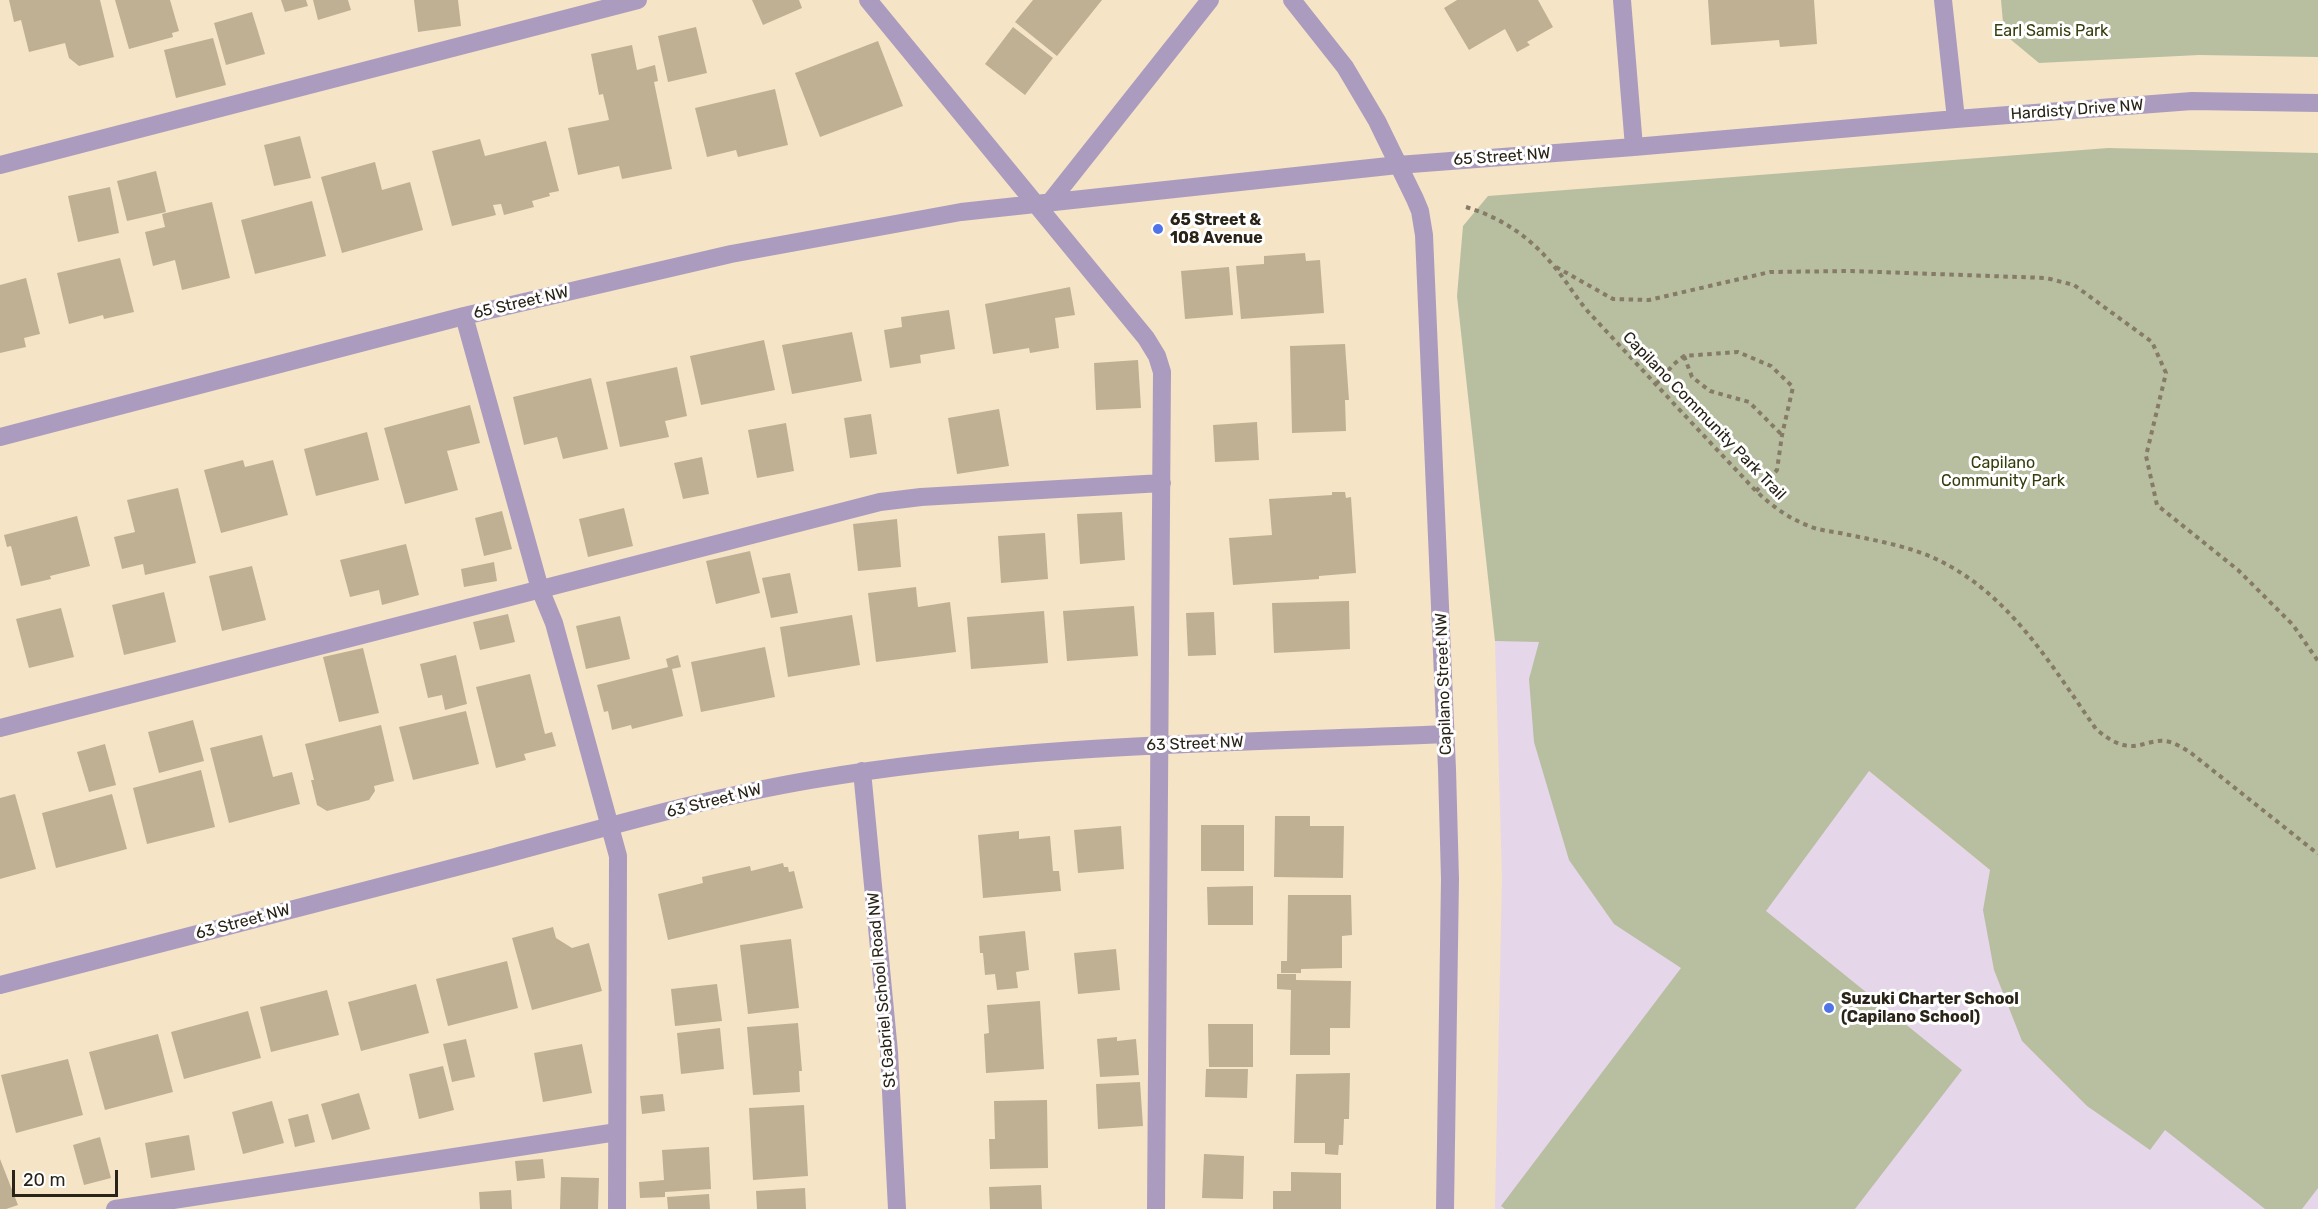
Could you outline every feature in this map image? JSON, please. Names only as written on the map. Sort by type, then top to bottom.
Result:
[{"type":"street","points":[[0,165],[638,0]]},
{"type":"street","points":[[868,0],[1042,203],[1146,338],[1157,356],[1162,372],[1156,1209]]},
{"type":"street","points":[[1042,203],[1209,0]]},
{"type":"street","name":"Capilano Street NW","points":[[1292,0],[1344,67],[1377,121],[1420,211],[1424,235],[1446,734],[1450,879],[1445,1209]]},
{"type":"street","points":[[1622,0],[1634,147]]},
{"type":"street","points":[[1943,0],[1956,120]]},
{"type":"street","name":"Hardisty Drive NW","points":[[1956,120],[2192,101],[2318,104]]},
{"type":"street","name":"65 Street NW","points":[[0,437],[464,316],[731,254],[961,212],[1398,165],[1956,120]]},
{"type":"street","points":[[464,316],[540,589],[554,623],[618,856],[617,1209]]},
{"type":"street","points":[[0,728],[880,502],[921,497],[1162,483]]},
{"type":"street","name":"63 Street NW","points":[[0,985],[761,789],[862,771],[1049,751],[1446,734]]},
{"type":"street","name":"St Gabriel School Road NW","points":[[862,771],[890,1052],[897,1209]]},
{"type":"street","points":[[115,1209],[617,1132]]},
{"type":"path","name":"Capilano Community Park Trail","points":[[1466,207],[1483,212],[1520,233],[1537,247],[1589,313],[1776,510],[1810,527],[1899,546],[1935,559],[1962,573],[2018,620],[2096,729],[2109,740],[2136,746],[2165,741],[2177,745],[2200,760],[2318,854]]},
{"type":"path","points":[[1553,265],[1613,299],[1649,300],[1770,272],[1851,271],[2046,278],[2074,285],[2152,342],[2166,373],[2146,456],[2157,505],[2238,570],[2293,625],[2318,661]]},
{"type":"path","points":[[1656,384],[1684,356],[1738,352],[1771,366],[1793,387],[1777,470],[1756,491]]},
{"type":"path","points":[[1684,356],[1692,377],[1710,391],[1749,402],[1782,435]]},
{"type":"shaded area","name":"Suzuki Charter School (Capilano School)","points":[[1709,640],[2318,1139],[2318,1209],[1495,1209],[1502,877],[1495,641]]},
{"type":"green space","name":"Earl Samis Park","points":[[2001,0],[2318,0],[2318,57],[2199,55],[2039,63],[2004,34]]},
{"type":"green space","name":"Capilano Community Park","points":[[2108,148],[2318,153],[2318,1188],[2302,1209],[2265,1209],[2165,1130],[2150,1150],[2087,1106],[2022,1041],[1994,970],[1983,910],[1990,870],[1869,771],[1766,911],[1962,1070],[1855,1209],[1505,1209],[1501,1206],[1681,968],[1614,924],[1569,860],[1534,742],[1529,679],[1539,642],[1495,641],[1457,296],[1463,226],[1488,196]]},
{"type":"building","points":[[9,0],[100,0],[114,57],[79,66],[69,58],[65,43],[29,52],[21,20],[14,22]]},
{"type":"building","points":[[115,0],[170,0],[179,31],[172,33],[173,37],[129,49]]},
{"type":"building","points":[[281,0],[306,0],[308,6],[285,12]]},
{"type":"building","points":[[313,0],[348,0],[351,10],[318,20]]},
{"type":"building","points":[[414,0],[458,0],[461,26],[418,32]]},
{"type":"building","points":[[752,0],[799,0],[802,8],[763,25]]},
{"type":"building","points":[[1033,0],[1102,0],[1057,56],[1015,22]]},
{"type":"building","points":[[1457,0],[1538,0],[1553,27],[1527,42],[1530,45],[1517,52],[1505,29],[1469,50],[1444,8]]},
{"type":"building","points":[[1708,0],[1814,0],[1817,44],[1780,47],[1779,40],[1711,45]]},
{"type":"building","points":[[252,12],[265,54],[226,65],[214,23]]},
{"type":"building","points":[[696,27],[707,73],[668,82],[658,36]]},
{"type":"building","points":[[1013,27],[1053,58],[1025,95],[985,64]]},
{"type":"building","points":[[213,38],[226,85],[176,98],[164,50]]},
{"type":"building","points":[[878,41],[903,106],[820,137],[795,73]]},
{"type":"building","points":[[632,45],[637,70],[655,65],[658,81],[654,82],[672,169],[622,179],[619,166],[578,175],[568,128],[609,120],[603,94],[599,95],[591,54]]},
{"type":"building","points":[[775,89],[788,145],[738,157],[736,150],[707,157],[695,108]]},
{"type":"building","points":[[300,136],[311,178],[274,186],[264,145]]},
{"type":"building","points":[[480,139],[485,156],[546,141],[559,191],[532,201],[534,207],[504,215],[501,204],[493,205],[496,215],[452,226],[432,151]]},
{"type":"building","points":[[375,162],[382,190],[410,182],[423,230],[342,253],[321,177]]},
{"type":"building","points":[[156,171],[166,212],[127,221],[117,181]]},
{"type":"building","points":[[110,187],[119,233],[78,242],[68,196]]},
{"type":"building","points":[[312,201],[326,256],[255,274],[241,220]]},
{"type":"building","points":[[212,202],[230,278],[182,290],[175,260],[153,266],[145,232],[165,227],[162,214]]},
{"type":"building","points":[[1305,253],[1306,261],[1320,260],[1324,313],[1241,319],[1236,266],[1264,264],[1264,256]]},
{"type":"building","points":[[120,258],[134,312],[104,319],[103,315],[69,324],[57,273]]},
{"type":"building","points":[[1229,267],[1233,315],[1185,319],[1181,271]]},
{"type":"building","points":[[26,278],[40,334],[24,338],[26,347],[0,353],[0,285]]},
{"type":"building","points":[[1070,287],[1075,315],[1055,318],[1059,348],[1030,353],[1029,348],[993,354],[985,304]]},
{"type":"building","points":[[949,310],[955,349],[920,355],[921,363],[890,368],[884,330],[902,327],[901,317]]},
{"type":"building","points":[[852,332],[862,381],[792,394],[782,345]]},
{"type":"building","points":[[764,340],[775,390],[701,405],[690,356]]},
{"type":"building","points":[[1345,344],[1349,400],[1345,400],[1346,431],[1292,433],[1290,346]]},
{"type":"building","points":[[1138,360],[1141,408],[1096,410],[1094,363]]},
{"type":"building","points":[[677,367],[687,416],[665,421],[669,437],[620,447],[606,382]]},
{"type":"building","points":[[591,378],[608,449],[563,459],[557,437],[524,445],[513,397]]},
{"type":"building","points":[[470,405],[480,443],[447,451],[458,490],[405,504],[384,428]]},
{"type":"building","points":[[999,409],[1009,466],[957,474],[948,418]]},
{"type":"building","points":[[871,414],[877,454],[850,458],[844,418]]},
{"type":"building","points":[[1257,422],[1259,460],[1215,462],[1213,425]]},
{"type":"building","points":[[786,423],[794,471],[757,478],[748,430]]},
{"type":"building","points":[[367,432],[379,480],[316,496],[304,449]]},
{"type":"building","points":[[702,457],[709,494],[683,499],[674,463]]},
{"type":"building","points":[[243,460],[245,467],[273,460],[288,515],[221,533],[204,470]]},
{"type":"building","points":[[178,488],[196,563],[145,575],[143,564],[122,569],[114,537],[135,532],[127,500]]},
{"type":"building","points":[[1332,492],[1345,492],[1346,498],[1351,497],[1356,573],[1319,576],[1319,579],[1233,585],[1229,538],[1272,535],[1269,499],[1332,495]]},
{"type":"building","points":[[624,508],[633,546],[588,557],[579,519]]},
{"type":"building","points":[[502,511],[512,549],[484,556],[475,518]]},
{"type":"building","points":[[1122,512],[1125,560],[1080,564],[1077,514]]},
{"type":"building","points":[[77,516],[90,566],[21,586],[11,546],[7,547],[4,535]]},
{"type":"building","points":[[897,519],[901,567],[858,571],[853,524]]},
{"type":"building","points":[[1045,533],[1048,579],[1001,583],[998,536]]},
{"type":"building","points":[[406,544],[419,595],[382,605],[379,590],[350,597],[340,560]]},
{"type":"building","points":[[750,551],[760,593],[716,604],[706,561]]},
{"type":"building","points":[[494,562],[497,581],[464,587],[461,569]]},
{"type":"building","points":[[252,566],[266,620],[222,631],[209,576]]},
{"type":"building","points":[[790,573],[798,613],[771,618],[762,578]]},
{"type":"building","points":[[916,587],[918,607],[950,602],[956,652],[876,662],[868,593]]},
{"type":"building","points":[[164,592],[176,642],[124,655],[112,605]]},
{"type":"building","points":[[1349,601],[1350,649],[1274,653],[1272,603]]},
{"type":"building","points":[[1134,606],[1138,656],[1067,661],[1063,611]]},
{"type":"building","points":[[61,608],[74,657],[29,668],[16,619]]},
{"type":"building","points":[[1044,611],[1048,663],[971,669],[967,617]]},
{"type":"building","points":[[1214,612],[1216,655],[1188,656],[1186,613]]},
{"type":"building","points":[[508,614],[515,642],[480,650],[473,622]]},
{"type":"building","points":[[852,615],[860,665],[788,677],[780,627]]},
{"type":"building","points":[[620,616],[630,659],[586,669],[576,626]]},
{"type":"building","points":[[765,647],[775,697],[701,712],[691,662]]},
{"type":"building","points":[[363,648],[379,713],[339,722],[323,657]]},
{"type":"building","points":[[456,655],[467,704],[445,710],[442,695],[428,698],[420,664]]},
{"type":"building","points":[[678,655],[681,667],[672,669],[683,716],[632,729],[631,725],[612,730],[608,711],[604,712],[597,685],[668,667],[666,659]]},
{"type":"building","points":[[530,674],[545,734],[552,732],[556,746],[524,754],[526,760],[496,768],[476,687]]},
{"type":"building","points":[[466,711],[479,764],[413,780],[399,727]]},
{"type":"building","points":[[193,720],[204,761],[159,773],[148,732]]},
{"type":"building","points":[[381,725],[394,781],[374,786],[375,791],[369,800],[327,811],[317,805],[311,780],[314,780],[305,744]]},
{"type":"building","points":[[262,735],[273,777],[292,772],[300,804],[229,823],[210,748]]},
{"type":"building","points":[[105,744],[116,785],[89,792],[77,752]]},
{"type":"building","points":[[201,770],[215,827],[147,844],[133,788]]},
{"type":"building","points":[[15,794],[36,869],[0,879],[0,798]]},
{"type":"building","points":[[112,794],[127,849],[56,868],[42,813]]},
{"type":"building","points":[[1275,816],[1310,816],[1310,826],[1344,826],[1343,878],[1274,877]]},
{"type":"building","points":[[1201,825],[1244,825],[1244,871],[1201,871]]},
{"type":"building","points":[[1121,826],[1124,869],[1078,873],[1074,830]]},
{"type":"building","points":[[1019,831],[1019,839],[1050,836],[1053,871],[1059,871],[1061,891],[983,898],[978,835]]},
{"type":"building","points":[[783,863],[784,867],[788,867],[789,872],[794,871],[803,908],[668,940],[658,894],[703,883],[702,877],[750,866],[751,871]]},
{"type":"building","points":[[1253,886],[1253,925],[1208,925],[1207,887]]},
{"type":"building","points":[[1288,895],[1351,895],[1352,935],[1342,936],[1342,968],[1301,969],[1301,973],[1281,973],[1281,961],[1287,961]]},
{"type":"building","points":[[553,927],[556,938],[572,948],[589,943],[602,991],[532,1010],[512,938]]},
{"type":"building","points":[[1025,931],[1029,970],[1016,972],[1018,988],[997,990],[995,974],[985,975],[979,936]]},
{"type":"building","points":[[791,939],[799,1008],[748,1014],[740,945]]},
{"type":"building","points":[[1116,949],[1120,990],[1078,994],[1074,953]]},
{"type":"building","points":[[507,961],[518,1008],[448,1026],[436,979]]},
{"type":"building","points":[[1277,974],[1296,974],[1296,980],[1351,981],[1350,1028],[1330,1028],[1330,1055],[1290,1055],[1291,990],[1277,989]]},
{"type":"building","points":[[416,984],[429,1033],[361,1051],[348,1002]]},
{"type":"building","points":[[717,984],[722,1021],[675,1026],[671,989]]},
{"type":"building","points":[[327,990],[339,1035],[271,1052],[260,1007]]},
{"type":"building","points":[[1040,1001],[1044,1069],[986,1073],[984,1034],[989,1033],[987,1005]]},
{"type":"building","points":[[248,1011],[261,1058],[184,1079],[171,1032]]},
{"type":"building","points":[[798,1023],[802,1071],[799,1071],[800,1092],[753,1095],[747,1027]]},
{"type":"building","points":[[1208,1024],[1253,1024],[1253,1067],[1209,1067]]},
{"type":"building","points":[[720,1028],[724,1069],[681,1074],[677,1033]]},
{"type":"building","points":[[158,1034],[173,1092],[105,1110],[89,1052]]},
{"type":"building","points":[[1117,1037],[1117,1041],[1136,1039],[1139,1075],[1100,1077],[1097,1039]]},
{"type":"building","points":[[466,1039],[475,1077],[452,1082],[443,1044]]},
{"type":"building","points":[[582,1044],[592,1093],[543,1102],[534,1053]]},
{"type":"building","points":[[68,1059],[83,1115],[16,1133],[1,1075]]},
{"type":"building","points":[[443,1066],[454,1110],[419,1119],[409,1074]]},
{"type":"building","points":[[1206,1069],[1248,1069],[1247,1098],[1205,1097]]},
{"type":"building","points":[[1350,1073],[1349,1119],[1344,1119],[1343,1145],[1339,1145],[1338,1155],[1325,1154],[1325,1143],[1294,1143],[1296,1074]]},
{"type":"building","points":[[1140,1082],[1143,1126],[1098,1129],[1096,1084]]},
{"type":"building","points":[[359,1093],[370,1129],[332,1140],[321,1104]]},
{"type":"building","points":[[663,1094],[665,1111],[642,1114],[640,1096]]},
{"type":"building","points":[[1047,1100],[1048,1168],[990,1169],[989,1139],[995,1139],[994,1101]]},
{"type":"building","points":[[272,1101],[284,1143],[243,1154],[232,1112]]},
{"type":"building","points":[[804,1105],[808,1176],[753,1180],[749,1108]]},
{"type":"building","points":[[308,1114],[315,1142],[295,1147],[288,1119]]},
{"type":"building","points":[[189,1135],[195,1170],[151,1178],[145,1143]]},
{"type":"building","points":[[100,1137],[111,1178],[84,1185],[73,1145]]},
{"type":"building","points":[[709,1147],[711,1189],[665,1192],[665,1197],[640,1198],[639,1182],[664,1180],[662,1150]]},
{"type":"building","points":[[1204,1154],[1244,1156],[1243,1199],[1202,1198]]},
{"type":"building","points":[[0,1159],[18,1205],[6,1209],[0,1209]]},
{"type":"building","points":[[543,1159],[545,1178],[517,1181],[515,1161]]},
{"type":"building","points":[[1291,1172],[1341,1173],[1341,1209],[1273,1209],[1273,1191],[1291,1191]]},
{"type":"building","points":[[561,1177],[599,1178],[598,1209],[560,1209]]},
{"type":"building","points":[[1041,1185],[1042,1209],[990,1209],[989,1187]]},
{"type":"building","points":[[805,1188],[806,1209],[757,1209],[756,1191]]},
{"type":"building","points":[[511,1190],[512,1209],[480,1209],[479,1192]]},
{"type":"building","points":[[709,1194],[710,1209],[668,1209],[667,1197]]},
{"type":"place","name":"65 Street & 108 Avenue","points":[[1158,229]]},
{"type":"place","name":"Suzuki Charter School (Capilano School)","points":[[1829,1008]]}]
